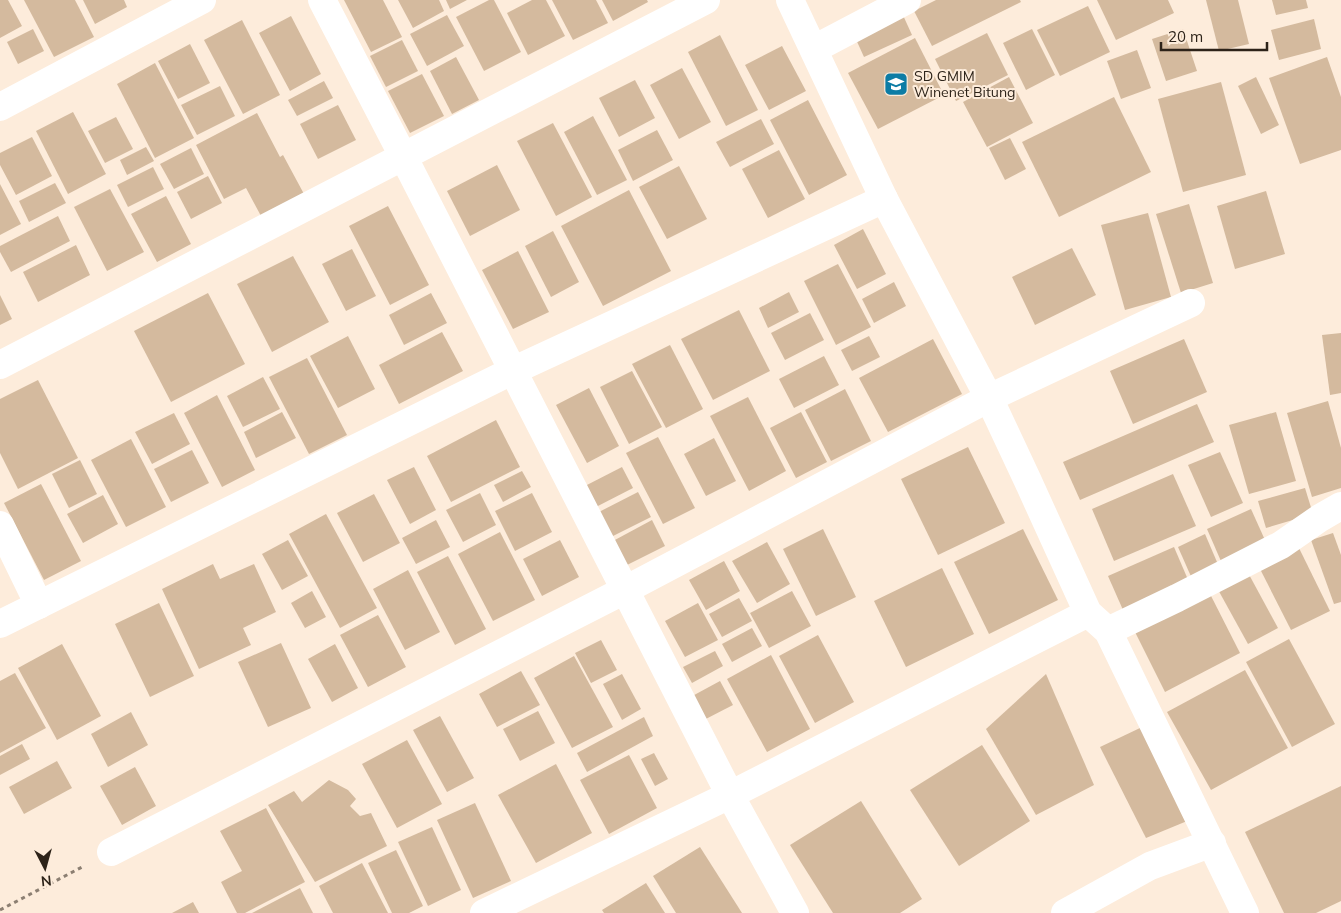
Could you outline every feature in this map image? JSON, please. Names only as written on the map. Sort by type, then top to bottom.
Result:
[{"type":"street","points":[[0,106],[202,0]]},
{"type":"street","points":[[322,0],[730,795],[795,913]]},
{"type":"street","points":[[0,365],[706,0]]},
{"type":"street","points":[[790,0],[884,199],[989,398],[1028,479],[1088,613],[1108,631],[1246,913]]},
{"type":"street","points":[[814,49],[908,0]]},
{"type":"street","points":[[0,624],[512,371],[884,199]]},
{"type":"street","points":[[111,852],[625,590],[989,398],[1191,303]]},
{"type":"street","points":[[1108,631],[1281,545],[1341,506]]},
{"type":"street","points":[[0,525],[39,605]]},
{"type":"street","points":[[484,913],[730,795],[1088,613]]},
{"type":"street","points":[[1065,913],[1150,866],[1212,843]]},
{"type":"path","points":[[0,910],[111,852]]},
{"type":"building","points":[[0,0],[8,0],[22,26],[0,38]]},
{"type":"building","points":[[24,0],[75,0],[94,37],[54,57]]},
{"type":"building","points":[[83,0],[124,0],[127,7],[95,24]]},
{"type":"building","points":[[344,0],[383,0],[402,37],[371,52]]},
{"type":"building","points":[[398,0],[439,0],[444,11],[413,28]]},
{"type":"building","points":[[446,0],[467,0],[450,9]]},
{"type":"building","points":[[489,0],[494,0],[521,52],[484,71],[456,17]]},
{"type":"building","points":[[532,0],[546,0],[565,36],[528,55],[507,13]]},
{"type":"building","points":[[552,0],[596,0],[608,23],[573,40]]},
{"type":"building","points":[[602,0],[647,0],[648,2],[613,21]]},
{"type":"building","points":[[936,0],[1020,0],[1021,2],[932,46],[914,11]]},
{"type":"building","points":[[1097,0],[1168,0],[1174,13],[1116,40]]},
{"type":"building","points":[[1206,0],[1238,0],[1249,44],[1219,51]]},
{"type":"building","points":[[1272,0],[1306,0],[1308,8],[1276,15]]},
{"type":"building","points":[[1088,6],[1110,52],[1060,76],[1037,30]]},
{"type":"building","points":[[902,13],[912,35],[864,57],[854,35]]},
{"type":"building","points":[[447,15],[464,46],[427,66],[410,34]]},
{"type":"building","points":[[291,16],[321,74],[290,91],[259,33]]},
{"type":"building","points":[[1314,19],[1321,49],[1279,60],[1271,30]]},
{"type":"building","points":[[242,20],[280,95],[243,114],[204,40]]},
{"type":"building","points":[[33,29],[44,51],[18,64],[7,42]]},
{"type":"building","points":[[1032,29],[1055,75],[1026,90],[1003,43]]},
{"type":"building","points":[[1183,29],[1197,71],[1166,81],[1152,39]]},
{"type":"building","points":[[987,33],[1008,75],[956,101],[935,59]]},
{"type":"building","points":[[720,35],[758,110],[726,126],[688,52]]},
{"type":"building","name":"SD GMIM Winenet Bitung","points":[[915,38],[944,95],[878,129],[848,73]]},
{"type":"building","points":[[402,40],[418,71],[386,87],[370,56]]},
{"type":"building","points":[[190,44],[210,83],[178,99],[158,61]]},
{"type":"building","points":[[782,46],[806,91],[769,110],[745,65]]},
{"type":"building","points":[[1137,50],[1151,88],[1121,99],[1107,61]]},
{"type":"building","points":[[456,57],[479,100],[452,114],[430,71]]},
{"type":"building","points":[[1327,57],[1341,97],[1341,150],[1300,164],[1269,78]]},
{"type":"building","points":[[155,63],[194,138],[155,158],[117,84]]},
{"type":"building","points":[[682,68],[711,122],[679,139],[650,85]]},
{"type":"building","points":[[422,74],[444,116],[410,133],[388,91]]},
{"type":"building","points":[[1009,77],[1033,123],[987,147],[963,102]]},
{"type":"building","points":[[1256,77],[1279,125],[1261,134],[1238,86]]},
{"type":"building","points":[[635,80],[655,118],[619,137],[599,98]]},
{"type":"building","points":[[324,81],[333,98],[297,116],[288,100]]},
{"type":"building","points":[[1221,82],[1246,175],[1183,192],[1158,99]]},
{"type":"building","points":[[220,86],[235,116],[197,135],[181,105]]},
{"type":"building","points":[[1114,97],[1151,172],[1059,217],[1022,142]]},
{"type":"building","points":[[808,100],[847,175],[809,195],[770,120]]},
{"type":"building","points":[[338,105],[356,140],[318,159],[300,124]]},
{"type":"building","points":[[73,112],[106,174],[68,194],[36,131]]},
{"type":"building","points":[[257,113],[280,157],[283,155],[304,194],[261,216],[246,188],[224,199],[196,145]]},
{"type":"building","points":[[593,116],[627,180],[597,195],[564,132]]},
{"type":"building","points":[[116,117],[133,149],[105,163],[88,131]]},
{"type":"building","points":[[761,119],[774,144],[730,167],[716,142]]},
{"type":"building","points":[[553,123],[592,197],[556,216],[517,141]]},
{"type":"building","points":[[657,130],[673,160],[633,181],[618,150]]},
{"type":"building","points":[[32,137],[52,176],[16,195],[0,165],[0,153]]},
{"type":"building","points":[[1010,138],[1026,169],[1005,180],[989,148]]},
{"type":"building","points":[[146,147],[154,161],[127,175],[120,160]]},
{"type":"building","points":[[191,148],[204,174],[174,189],[160,164]]},
{"type":"building","points":[[779,150],[805,199],[768,218],[742,169]]},
{"type":"building","points":[[497,165],[520,210],[470,236],[447,191]]},
{"type":"building","points":[[679,166],[707,219],[667,239],[639,187]]},
{"type":"building","points":[[153,167],[164,189],[128,207],[117,185]]},
{"type":"building","points":[[208,176],[222,203],[191,219],[177,192]]},
{"type":"building","points":[[55,183],[66,203],[29,222],[19,201]]},
{"type":"building","points":[[0,184],[21,224],[0,235]]},
{"type":"building","points":[[110,189],[144,252],[107,271],[74,207]]},
{"type":"building","points":[[629,190],[671,271],[603,306],[561,226]]},
{"type":"building","points":[[1266,191],[1285,254],[1235,269],[1217,206]]},
{"type":"building","points":[[166,196],[191,244],[157,262],[131,214]]},
{"type":"building","points":[[1189,204],[1213,283],[1181,293],[1156,214]]},
{"type":"building","points":[[388,206],[429,285],[390,305],[349,226]]},
{"type":"building","points":[[1148,213],[1171,297],[1125,310],[1101,225]]},
{"type":"building","points":[[58,216],[70,241],[11,272],[0,252],[0,246]]},
{"type":"building","points":[[863,229],[886,274],[857,289],[834,245]]},
{"type":"building","points":[[553,231],[579,282],[551,297],[525,246]]},
{"type":"building","points":[[76,245],[90,275],[38,302],[23,272]]},
{"type":"building","points":[[1072,248],[1096,295],[1035,325],[1012,277]]},
{"type":"building","points":[[352,249],[376,296],[346,311],[322,264]]},
{"type":"building","points":[[518,251],[549,312],[513,329],[482,270]]},
{"type":"building","points":[[293,256],[329,322],[272,352],[237,284]]},
{"type":"building","points":[[838,264],[871,327],[836,345],[804,281]]},
{"type":"building","points":[[894,282],[906,306],[874,323],[862,299]]},
{"type":"building","points":[[789,292],[799,312],[768,328],[759,308]]},
{"type":"building","points":[[208,293],[245,364],[171,402],[134,331]]},
{"type":"building","points":[[431,293],[447,323],[404,345],[389,315]]},
{"type":"building","points":[[0,295],[12,319],[0,325]]},
{"type":"building","points":[[739,310],[770,371],[713,400],[681,339]]},
{"type":"building","points":[[810,313],[824,340],[785,360],[771,333]]},
{"type":"building","points":[[442,332],[463,371],[399,404],[379,365]]},
{"type":"building","points":[[1341,333],[1341,393],[1330,395],[1322,335]]},
{"type":"building","points":[[348,336],[375,389],[338,408],[310,356]]},
{"type":"building","points":[[869,336],[880,357],[852,371],[841,350]]},
{"type":"building","points":[[933,339],[962,394],[888,432],[859,378]]},
{"type":"building","points":[[1184,339],[1207,392],[1133,424],[1110,371]]},
{"type":"building","points":[[670,345],[703,409],[666,428],[632,364]]},
{"type":"building","points":[[824,356],[839,385],[794,408],[779,379]]},
{"type":"building","points":[[307,358],[347,435],[309,454],[269,377]]},
{"type":"building","points":[[632,371],[662,427],[629,444],[600,387]]},
{"type":"building","points":[[263,377],[280,409],[243,427],[227,396]]},
{"type":"building","points":[[38,380],[78,458],[18,489],[0,453],[0,399]]},
{"type":"building","points":[[589,388],[619,446],[587,463],[556,405]]},
{"type":"building","points":[[845,389],[871,441],[831,461],[805,410]]},
{"type":"building","points":[[217,395],[255,470],[222,487],[184,413]]},
{"type":"building","points":[[748,397],[786,471],[749,491],[710,416]]},
{"type":"building","points":[[1328,401],[1341,448],[1341,488],[1312,497],[1287,413]]},
{"type":"building","points":[[1197,404],[1214,442],[1080,500],[1063,462]]},
{"type":"building","points":[[282,412],[296,438],[256,458],[244,432]]},
{"type":"building","points":[[801,412],[827,462],[796,478],[770,428]]},
{"type":"building","points":[[1276,412],[1296,481],[1249,494],[1229,425]]},
{"type":"building","points":[[174,413],[190,444],[152,464],[135,432]]},
{"type":"building","points":[[496,420],[520,467],[451,502],[427,456]]},
{"type":"building","points":[[658,437],[695,508],[663,524],[626,453]]},
{"type":"building","points":[[714,438],[736,481],[706,496],[684,454]]},
{"type":"building","points":[[131,439],[166,507],[126,527],[91,460]]},
{"type":"building","points":[[968,447],[1005,523],[938,555],[901,479]]},
{"type":"building","points":[[192,450],[209,483],[171,502],[154,469]]},
{"type":"building","points":[[1220,452],[1243,503],[1211,517],[1188,465]]},
{"type":"building","points":[[80,460],[97,494],[69,508],[52,474]]},
{"type":"building","points":[[414,467],[436,510],[410,524],[387,480]]},
{"type":"building","points":[[622,467],[633,488],[594,508],[583,487]]},
{"type":"building","points":[[522,471],[531,487],[503,502],[494,485]]},
{"type":"building","points":[[1173,474],[1196,526],[1114,561],[1092,509]]},
{"type":"building","points":[[41,484],[81,561],[44,580],[4,503]]},
{"type":"building","points":[[1305,488],[1313,514],[1266,528],[1258,501]]},
{"type":"building","points":[[638,492],[651,517],[609,538],[597,513]]},
{"type":"building","points":[[480,493],[496,525],[463,542],[446,510]]},
{"type":"building","points":[[532,493],[552,532],[515,551],[495,511]]},
{"type":"building","points":[[374,494],[400,543],[363,562],[337,513]]},
{"type":"building","points":[[103,495],[118,524],[83,543],[67,514]]},
{"type":"building","points":[[1251,509],[1269,549],[1224,568],[1207,529]]},
{"type":"building","points":[[326,514],[377,608],[340,628],[289,534]]},
{"type":"building","points":[[436,520],[450,547],[416,564],[402,538]]},
{"type":"building","points":[[652,520],[665,546],[625,566],[613,541]]},
{"type":"building","points":[[823,529],[856,597],[816,616],[783,549]]},
{"type":"building","points":[[1023,529],[1058,600],[989,634],[954,562]]},
{"type":"building","points":[[500,532],[535,600],[493,621],[458,554]]},
{"type":"building","points":[[1333,533],[1341,555],[1341,602],[1334,604],[1311,540]]},
{"type":"building","points":[[1205,534],[1220,569],[1193,581],[1178,547]]},
{"type":"building","points":[[288,540],[308,576],[282,590],[262,554]]},
{"type":"building","points":[[560,540],[579,577],[542,596],[523,559]]},
{"type":"building","points":[[767,542],[790,584],[757,603],[732,561]]},
{"type":"building","points":[[1298,546],[1330,611],[1291,630],[1258,565]]},
{"type":"building","points":[[1174,547],[1189,582],[1123,610],[1108,576]]},
{"type":"building","points":[[448,556],[486,629],[455,645],[417,572]]},
{"type":"building","points":[[724,561],[740,591],[706,610],[689,580]]},
{"type":"building","points":[[213,564],[220,579],[254,564],[276,612],[243,628],[251,645],[199,669],[162,589]]},
{"type":"building","points":[[942,568],[974,634],[906,667],[874,601]]},
{"type":"building","points":[[1246,569],[1278,628],[1248,644],[1216,586]]},
{"type":"building","points":[[408,570],[440,632],[405,650],[373,589]]},
{"type":"building","points":[[1207,588],[1240,653],[1165,692],[1132,626]]},
{"type":"building","points":[[312,591],[326,617],[305,628],[291,603]]},
{"type":"building","points":[[792,591],[811,626],[769,648],[750,613]]},
{"type":"building","points":[[739,598],[752,621],[722,637],[709,614]]},
{"type":"building","points":[[159,603],[194,676],[150,697],[115,624]]},
{"type":"building","points":[[698,603],[718,640],[685,657],[665,621]]},
{"type":"building","points":[[378,615],[406,667],[368,687],[340,635]]},
{"type":"building","points":[[752,628],[762,646],[732,662],[722,644]]},
{"type":"building","points":[[818,635],[854,702],[815,723],[779,656]]},
{"type":"building","points":[[1289,639],[1335,724],[1292,747],[1246,662]]},
{"type":"building","points":[[601,640],[617,670],[591,683],[575,653]]},
{"type":"building","points":[[281,643],[311,708],[268,727],[238,662]]},
{"type":"building","points":[[62,644],[101,716],[57,740],[18,668]]},
{"type":"building","points":[[335,644],[358,688],[332,702],[308,659]]},
{"type":"building","points":[[715,651],[723,666],[692,683],[683,667]]},
{"type":"building","points":[[771,655],[810,729],[767,752],[727,679]]},
{"type":"building","points":[[574,656],[613,727],[572,748],[534,678]]},
{"type":"building","points":[[1245,670],[1288,748],[1211,790],[1167,712]]},
{"type":"building","points":[[521,671],[540,705],[497,727],[479,694]]},
{"type":"building","points":[[15,673],[46,728],[0,753],[0,681]]},
{"type":"building","points":[[622,674],[641,709],[622,720],[603,684]]},
{"type":"building","points":[[1046,674],[1094,785],[1036,815],[986,729]]},
{"type":"building","points":[[720,681],[733,705],[698,723],[685,700]]},
{"type":"building","points":[[538,711],[555,743],[520,761],[503,729]]},
{"type":"building","points":[[131,712],[148,745],[108,767],[91,734]]},
{"type":"building","points":[[440,716],[474,778],[447,792],[413,730]]},
{"type":"building","points":[[644,717],[653,736],[587,772],[577,753]]},
{"type":"building","points":[[1140,728],[1192,819],[1146,838],[1100,747]]},
{"type":"building","points":[[407,740],[442,804],[397,828],[362,764]]},
{"type":"building","points":[[22,744],[30,759],[0,775],[0,756]]},
{"type":"building","points":[[982,745],[1030,821],[959,866],[910,790]]},
{"type":"building","points":[[654,753],[668,779],[655,786],[641,759]]},
{"type":"building","points":[[629,755],[657,808],[609,834],[580,780]]},
{"type":"building","points":[[57,761],[72,788],[24,814],[9,787]]},
{"type":"building","points":[[556,764],[592,833],[536,863],[498,795]]},
{"type":"building","points":[[135,767],[156,806],[122,825],[100,786]]},
{"type":"building","points":[[329,780],[348,790],[356,799],[350,806],[360,816],[371,813],[387,846],[315,882],[268,805],[294,791],[302,802]]},
{"type":"building","points":[[1341,786],[1341,901],[1316,913],[1284,913],[1245,832]]},
{"type":"building","points":[[861,801],[922,899],[900,913],[833,913],[790,845]]},
{"type":"building","points":[[475,803],[511,881],[473,898],[437,820]]},
{"type":"building","points":[[266,808],[305,882],[245,913],[237,913],[221,882],[242,871],[220,831]]},
{"type":"building","points":[[432,827],[461,890],[428,906],[398,842]]},
{"type":"building","points":[[700,847],[742,913],[676,913],[653,876]]},
{"type":"building","points":[[396,850],[423,906],[409,913],[392,913],[368,863]]},
{"type":"building","points":[[362,863],[388,913],[333,913],[319,886]]},
{"type":"building","points":[[646,883],[665,913],[604,913],[602,910]]},
{"type":"building","points":[[300,888],[313,913],[252,913]]},
{"type":"building","points":[[193,902],[199,913],[172,913]]},
{"type":"place","name":"SD GMIM Winenet Bitung","points":[[896,84]]}]
